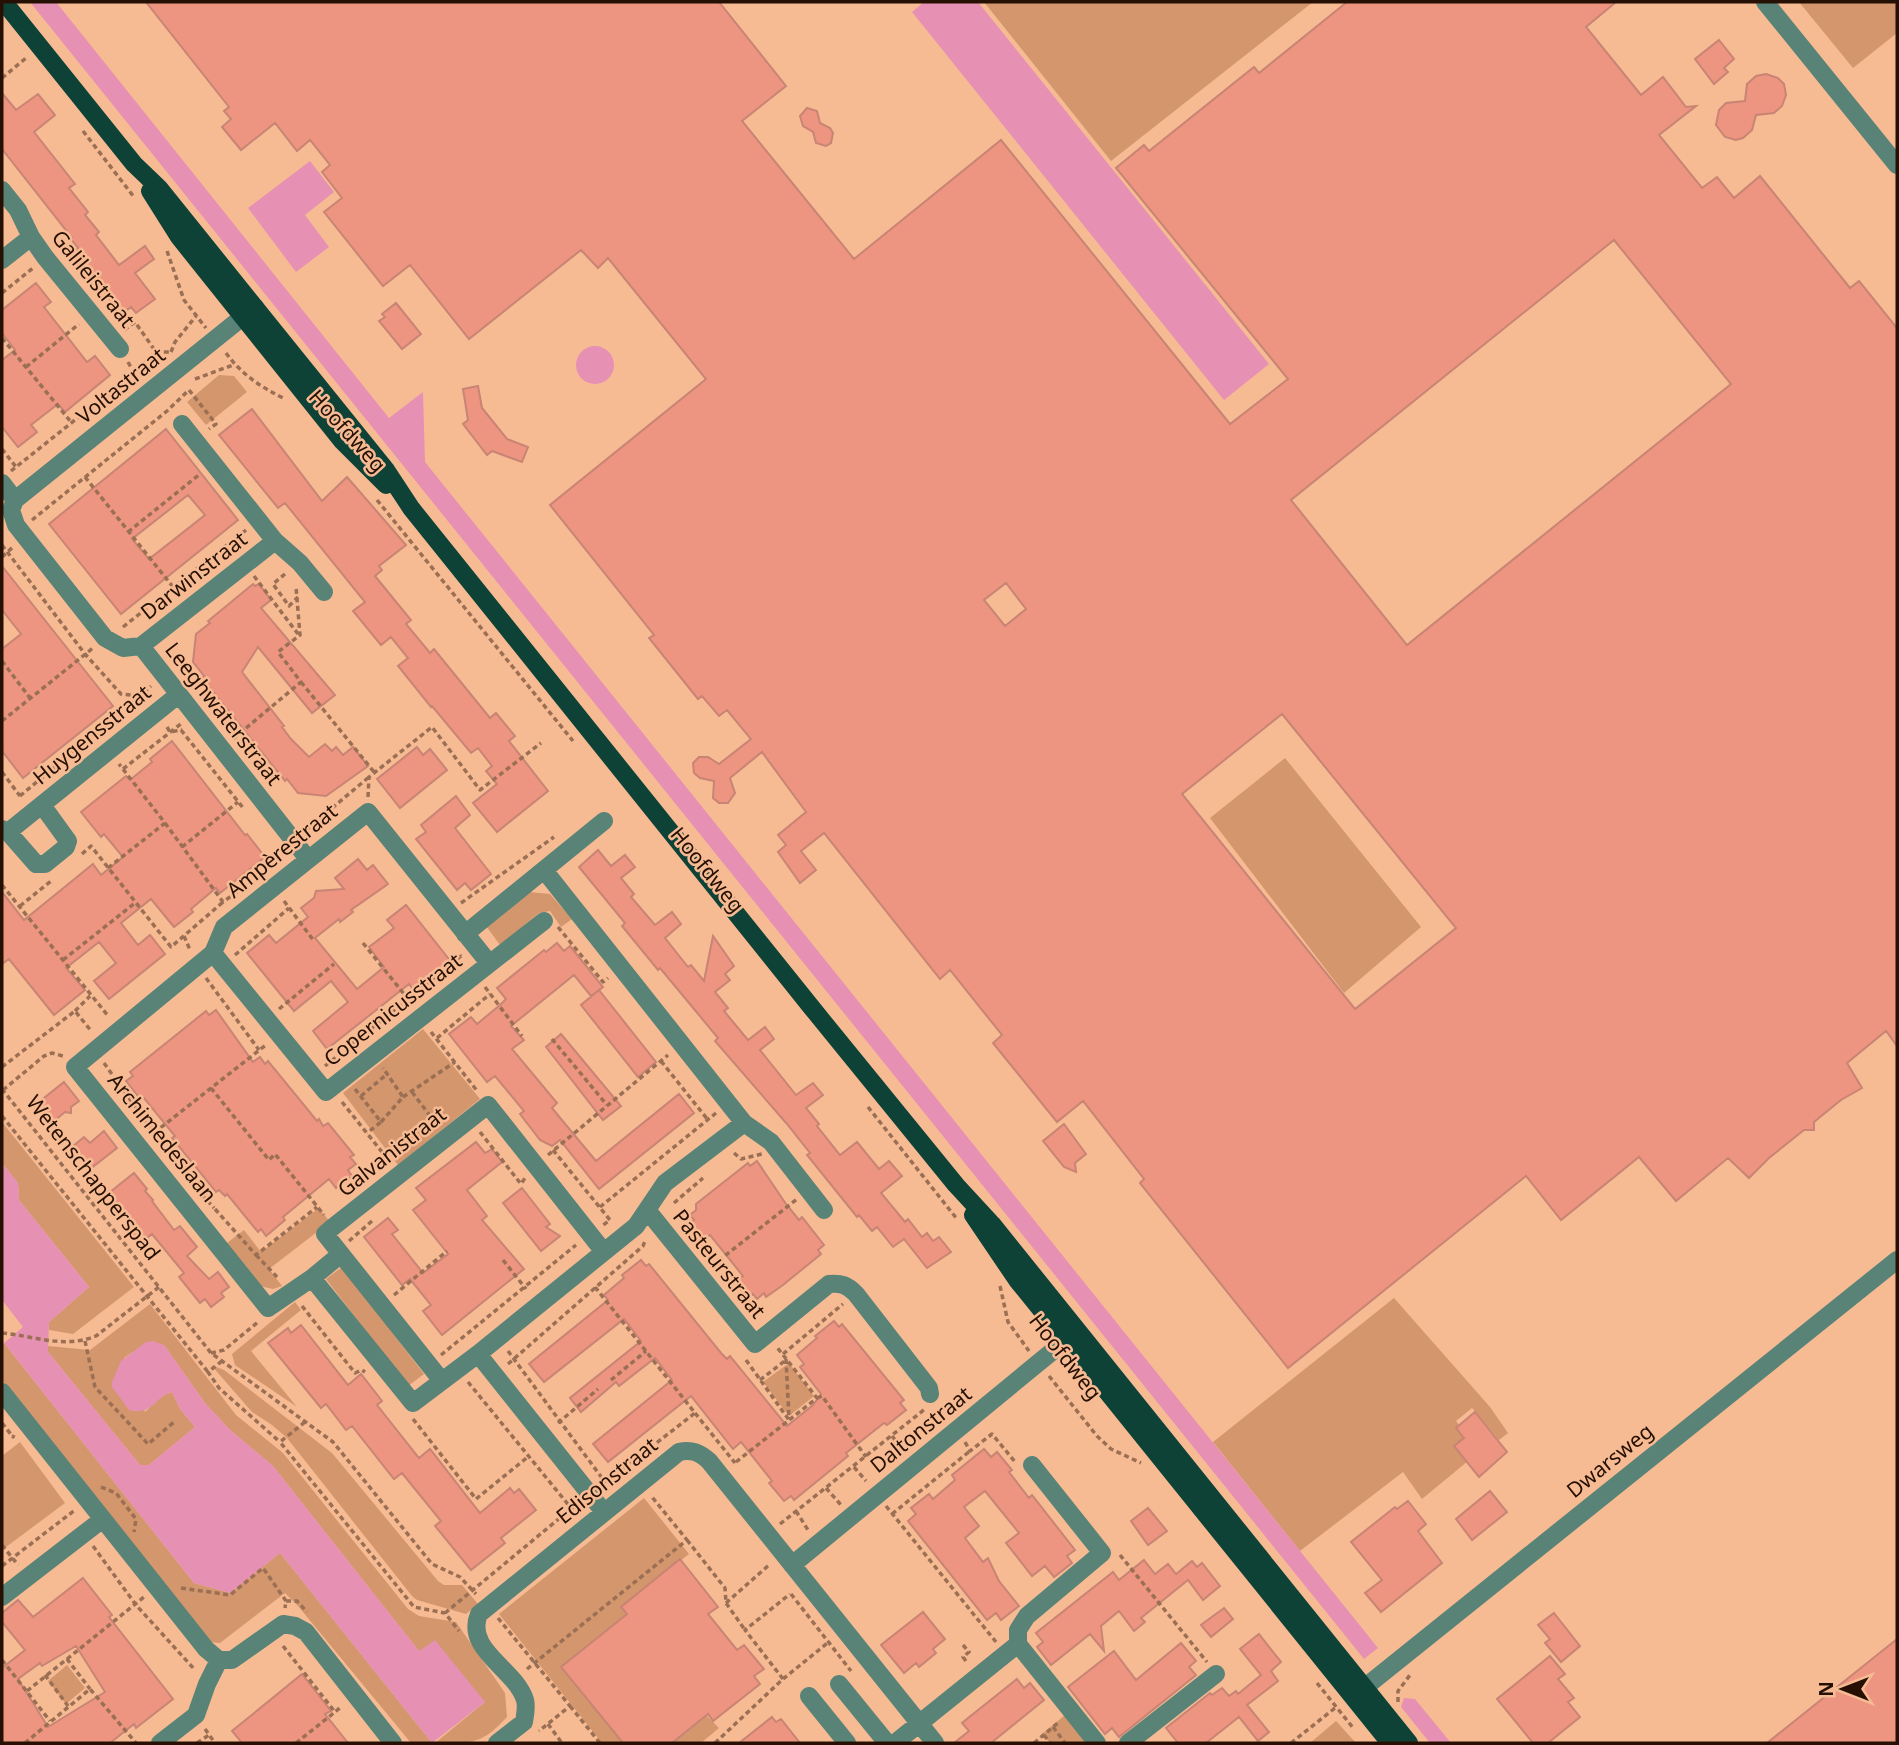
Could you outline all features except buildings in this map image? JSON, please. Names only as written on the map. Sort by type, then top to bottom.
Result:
[{"type":"main road","name":"Hoofdweg","points":[[4,2],[134,164],[159,188],[249,312],[386,470],[411,508],[956,1185],[992,1224],[1072,1335],[1359,1692],[1409,1743]]},
{"type":"main road","name":"Hoofdweg","points":[[1359,1692],[1390,1743]]},
{"type":"street","points":[[1765,2],[1897,165]]},
{"type":"street","name":"Galileistraat","points":[[2,190],[18,211],[45,257],[116,344]]},
{"type":"street","name":"Galileistraat","points":[[2,260],[31,237]]},
{"type":"street","name":"Voltastraat","points":[[15,500],[249,312]]},
{"type":"street","name":"Darwinstraat","points":[[182,424],[258,520],[270,545],[300,563],[324,592]]},
{"type":"street","points":[[5,478],[15,500],[11,510],[20,530],[106,639]]},
{"type":"street","name":"Darwinstraat","points":[[141,646],[270,545]]},
{"type":"street","name":"Leeghwaterstraat","points":[[106,639],[123,648],[141,646],[308,859]]},
{"type":"street","name":"Huygensstraat","points":[[5,830],[38,808],[178,695]]},
{"type":"street","points":[[5,830],[36,864],[45,864],[66,847],[68,841],[38,808]]},
{"type":"street","name":"Ampèrestraat","points":[[224,958],[224,927],[368,812],[489,964]]},
{"type":"street","points":[[465,934],[604,821]]},
{"type":"street","points":[[544,870],[744,1123],[774,1146],[824,1210]]},
{"type":"street","points":[[489,964],[544,920]]},
{"type":"street","name":"Archimedeslaan","points":[[224,958],[197,966],[75,1066],[268,1308]]},
{"type":"street","name":"Copernicusstraat","points":[[224,958],[279,1035],[326,1092],[489,964]]},
{"type":"street","points":[[488,1105],[604,1252]]},
{"type":"street","name":"Galvanistraat","points":[[442,1381],[325,1234],[488,1105]]},
{"type":"street","points":[[312,1278],[412,1403],[499,1338],[636,1226],[665,1183],[744,1123]]},
{"type":"street","name":"Pasteurstraat","points":[[647,1210],[755,1344],[829,1284],[848,1286],[856,1294]]},
{"type":"street","points":[[268,1308],[341,1254]]},
{"type":"street","name":"Dwarsweg","points":[[1359,1692],[1897,1260]]},
{"type":"street","points":[[856,1294],[929,1388],[933,1397]]},
{"type":"street","name":"Daltonstraat","points":[[792,1565],[1072,1335]]},
{"type":"street","points":[[478,1354],[604,1512]]},
{"type":"street","points":[[2,1392],[206,1649],[219,1660],[232,1660],[271,1630],[283,1624],[295,1626],[306,1632],[393,1743]]},
{"type":"street","name":"Edisonstraat","points":[[489,1606],[679,1452],[694,1451],[709,1461],[935,1743]]},
{"type":"street","points":[[895,1743],[1012,1649],[1018,1630],[1027,1616],[1102,1553],[1032,1465]]},
{"type":"street","points":[[2,1597],[103,1519]]},
{"type":"street","points":[[489,1606],[479,1614],[475,1624],[480,1642],[513,1680],[525,1700],[524,1722],[497,1743]]},
{"type":"street","points":[[1012,1649],[1071,1711],[1097,1743]]},
{"type":"street","points":[[160,1743],[196,1715],[219,1660]]},
{"type":"street","points":[[1128,1743],[1216,1674]]},
{"type":"street","points":[[846,1679],[887,1743]]},
{"type":"street","points":[[809,1696],[847,1743]]},
{"type":"path","points":[[2,78],[26,58]]},
{"type":"path","points":[[83,131],[140,207]]},
{"type":"path","name":"Hoofdweg","points":[[166,249],[184,300],[215,339],[246,376],[292,402]]},
{"type":"path","points":[[2,293],[45,257]]},
{"type":"path","points":[[26,367],[91,314]]},
{"type":"path","points":[[116,344],[135,322],[156,352]]},
{"type":"path","points":[[2,338],[71,422]]},
{"type":"path","points":[[5,478],[156,352],[171,352]]},
{"type":"path","points":[[184,383],[216,424],[195,440]]},
{"type":"path","points":[[20,530],[189,390]]},
{"type":"path","points":[[2,449],[16,467]]},
{"type":"path","points":[[128,532],[213,463]]},
{"type":"path","points":[[85,477],[173,587]]},
{"type":"path","name":"Hoofdweg","points":[[373,494],[579,748]]},
{"type":"path","points":[[2,721],[258,520]]},
{"type":"path","points":[[270,545],[285,573],[298,589],[299,635]]},
{"type":"path","points":[[245,564],[299,635]]},
{"type":"path","points":[[285,573],[273,584],[289,606],[298,597]]},
{"type":"path","points":[[299,635],[278,652],[374,772]]},
{"type":"path","points":[[2,661],[30,698]]},
{"type":"path","points":[[20,796],[164,676]]},
{"type":"path","points":[[221,750],[301,682]]},
{"type":"path","points":[[123,769],[193,714]]},
{"type":"path","points":[[293,841],[432,727],[481,790],[541,743]]},
{"type":"path","points":[[109,751],[223,902],[233,920],[224,958]]},
{"type":"path","points":[[2,772],[20,796],[38,808]]},
{"type":"path","points":[[368,812],[369,776]]},
{"type":"path","points":[[182,847],[253,790]]},
{"type":"path","points":[[108,868],[165,823]]},
{"type":"path","points":[[447,911],[469,899],[562,831]]},
{"type":"path","points":[[81,855],[91,846],[171,947],[223,902]]},
{"type":"path","points":[[20,906],[52,880]]},
{"type":"path","points":[[2,885],[119,1030]]},
{"type":"path","points":[[273,887],[314,941]]},
{"type":"path","points":[[63,960],[135,902]]},
{"type":"path","points":[[224,958],[289,908]]},
{"type":"path","points":[[544,920],[558,927],[603,982],[608,978]]},
{"type":"path","points":[[184,936],[197,966],[259,1050]]},
{"type":"path","points":[[363,943],[408,999]]},
{"type":"path","points":[[267,1019],[334,964]]},
{"type":"path","points":[[437,1038],[490,993]]},
{"type":"path","points":[[75,1012],[91,995]]},
{"type":"path","points":[[419,1018],[488,1105]]},
{"type":"path","points":[[138,1145],[279,1035]]},
{"type":"path","points":[[552,1039],[607,1105]]},
{"type":"path","points":[[468,1121],[480,1132],[521,1184],[553,1150],[682,1044]]},
{"type":"path","points":[[2,1090],[44,1056],[52,1053],[61,1055],[75,1066]]},
{"type":"path","points":[[374,1054],[402,1097]]},
{"type":"path","points":[[661,1061],[722,1140],[741,1159],[756,1157],[774,1146]]},
{"type":"path","points":[[367,1133],[381,1122],[402,1097],[455,1062]]},
{"type":"path","points":[[361,1096],[387,1074]]},
{"type":"path","points":[[345,1076],[381,1122]]},
{"type":"path","points":[[211,1088],[269,1160],[275,1154],[334,1227],[349,1241],[377,1216]]},
{"type":"path","name":"Wetenschapperspad","points":[[2,1090],[211,1353],[334,1442],[432,1564],[460,1577],[489,1606],[600,1743]]},
{"type":"path","name":"Copernicusstraat","points":[[326,1092],[341,1101],[400,1175]]},
{"type":"path","points":[[412,1092],[446,1138]]},
{"type":"path","points":[[861,1098],[962,1225]]},
{"type":"path","points":[[600,1207],[729,1103]]},
{"type":"path","points":[[2,1116],[219,1388],[281,1442],[414,1607],[445,1614],[467,1642],[480,1642]]},
{"type":"path","points":[[441,1355],[610,1220],[553,1150]]},
{"type":"path","points":[[700,1276],[808,1190]]},
{"type":"path","points":[[256,1255],[317,1207]]},
{"type":"path","points":[[215,1209],[291,1293],[355,1373],[362,1370],[371,1378]]},
{"type":"path","points":[[381,1305],[447,1251]]},
{"type":"path","points":[[445,1614],[571,1508],[695,1413],[582,1270]]},
{"type":"path","name":"Hoofdweg","points":[[1000,1284],[1008,1322],[1038,1363],[1097,1436],[1111,1449],[1142,1464]]},
{"type":"path","name":"Wetenschapperspad","points":[[85,1341],[96,1336],[159,1287]]},
{"type":"path","points":[[783,1354],[856,1294]]},
{"type":"path","points":[[211,1353],[224,1350],[266,1315],[268,1308]]},
{"type":"path","points":[[2,1333],[56,1342],[85,1341],[95,1387],[148,1444],[174,1422]]},
{"type":"path","points":[[499,1338],[605,1482]]},
{"type":"path","points":[[755,1344],[743,1356],[767,1390],[789,1420],[786,1359],[760,1380]]},
{"type":"path","points":[[611,1380],[646,1351]]},
{"type":"path","points":[[208,1372],[222,1361]]},
{"type":"path","points":[[458,1370],[571,1508]]},
{"type":"path","points":[[543,1436],[598,1389]]},
{"type":"path","points":[[817,1398],[822,1396],[866,1457]]},
{"type":"path","points":[[767,1534],[854,1467],[933,1397]]},
{"type":"path","points":[[412,1403],[405,1409],[476,1499],[529,1456]]},
{"type":"path","points":[[281,1442],[305,1422]]},
{"type":"path","points":[[958,1430],[970,1451]]},
{"type":"path","points":[[892,1514],[992,1434],[1024,1472],[1032,1465]]},
{"type":"path","points":[[628,1465],[725,1588],[726,1603],[783,1679]]},
{"type":"path","points":[[854,1467],[892,1514],[1012,1649]]},
{"type":"path","points":[[2,1566],[88,1500]]},
{"type":"path","points":[[796,1511],[818,1544]]},
{"type":"path","points":[[68,1514],[136,1605],[207,1684]]},
{"type":"path","points":[[513,1680],[687,1540]]},
{"type":"path","points":[[2,1545],[27,1577]]},
{"type":"path","points":[[1120,1555],[1216,1674]]},
{"type":"path","points":[[765,1560],[776,1574]]},
{"type":"path","points":[[726,1603],[769,1565]]},
{"type":"path","points":[[745,1630],[806,1582]]},
{"type":"path","points":[[783,1584],[828,1642],[846,1679]]},
{"type":"path","points":[[714,1743],[783,1679],[844,1629]]},
{"type":"path","points":[[271,1630],[335,1712]]},
{"type":"path","points":[[2,1660],[50,1721]]},
{"type":"path","points":[[27,1691],[67,1660],[136,1743]]},
{"type":"path","points":[[45,1675],[68,1706]]},
{"type":"path","points":[[1313,1678],[1335,1708],[1360,1735]]},
{"type":"path","points":[[25,1743],[90,1689]]},
{"type":"path","points":[[296,1743],[355,1696]]},
{"type":"path","points":[[532,1737],[570,1706]]},
{"type":"path","points":[[1290,1743],[1335,1708]]},
{"type":"path","points":[[1034,1743],[1071,1711]]},
{"type":"path","points":[[548,1724],[562,1743]]},
{"type":"path","points":[[1053,1727],[1065,1743]]},
{"type":"path","points":[[197,1743],[209,1735]]},
{"type":"path","points":[[1044,1735],[1050,1743]]},
{"type":"shaded area","points":[[30,2],[56,2],[389,418],[423,392],[425,462],[1378,1648],[1364,1659]]},
{"type":"shaded area","points":[[924,2],[978,2],[1269,364],[1224,400],[912,12]]},
{"type":"shaded area","points":[[984,2],[1313,2],[1111,161]]},
{"type":"shaded area","points":[[1799,2],[1897,2],[1897,33],[1853,68]]},
{"type":"shaded area","points":[[310,161],[334,192],[305,215],[329,247],[296,272],[248,208]]},
{"type":"shaded area","points":[[595,346],[608,352],[614,365],[608,378],[595,384],[582,378],[576,365],[582,352]]},
{"type":"shaded area","points":[[219,375],[234,376],[247,392],[206,425],[187,402]]},
{"type":"shaded area","points":[[1285,758],[1421,927],[1344,993],[1210,818]]},
{"type":"shaded area","points":[[529,892],[550,894],[572,919],[561,927],[550,911],[539,913],[500,945],[486,926]]},
{"type":"shaded area","points":[[423,1029],[480,1099],[398,1165],[343,1093]]},
{"type":"shaded area","points":[[2,1122],[134,1287],[73,1334],[49,1330],[49,1322],[89,1287],[19,1200],[18,1183],[2,1163]]},
{"type":"shaded area","points":[[2,1163],[18,1183],[19,1200],[89,1287],[49,1322],[48,1352],[140,1465],[149,1465],[195,1427],[180,1409],[172,1392],[148,1409],[137,1411],[129,1410],[112,1387],[121,1361],[146,1342],[153,1341],[164,1345],[205,1403],[230,1430],[273,1466],[419,1651],[435,1640],[485,1702],[432,1743],[280,1553],[230,1593],[194,1583],[4,1343],[23,1327],[2,1300]]},
{"type":"shaded area","points":[[319,1208],[330,1222],[269,1269],[282,1286],[273,1289],[260,1286],[227,1243],[244,1230],[261,1252]]},
{"type":"shaded area","points":[[342,1267],[424,1374],[408,1386],[326,1279]]},
{"type":"shaded area","points":[[1394,1298],[1490,1407],[1508,1433],[1499,1440],[1472,1408],[1456,1421],[1467,1435],[1457,1444],[1468,1461],[1422,1499],[1403,1472],[1300,1551],[1213,1442]]},
{"type":"shaded area","points":[[295,1302],[301,1310],[251,1351],[297,1407],[235,1365],[232,1354]]},
{"type":"shaded area","points":[[150,1304],[236,1415],[283,1453],[408,1609],[419,1616],[456,1622],[505,1693],[507,1717],[490,1733],[468,1742],[435,1743],[485,1702],[419,1651],[273,1466],[230,1430],[205,1403],[164,1345],[131,1353],[124,1358],[145,1412],[162,1396],[172,1392],[180,1409],[195,1427],[149,1465],[140,1465],[48,1352],[48,1346],[90,1350]]},
{"type":"shaded area","points":[[4,1343],[194,1583],[230,1593],[280,1553],[432,1743],[411,1743],[285,1593],[220,1643],[208,1642],[2,1380]]},
{"type":"shaded area","points":[[789,1363],[814,1396],[789,1416],[763,1382]]},
{"type":"shaded area","points":[[211,1365],[224,1370],[332,1453],[438,1581],[444,1585],[462,1585],[478,1604],[466,1614],[417,1600],[412,1596],[287,1438],[252,1412]]},
{"type":"shaded area","points":[[20,1442],[65,1503],[2,1550],[2,1456]]},
{"type":"shaded area","points":[[644,1498],[689,1554],[622,1607],[628,1615],[563,1666],[623,1743],[602,1743],[499,1614]]},
{"type":"shaded area","points":[[67,1665],[85,1688],[66,1704],[48,1681]]},
{"type":"shaded area","points":[[1404,1698],[1415,1699],[1451,1743],[1430,1743],[1401,1707]]},
{"type":"shaded area","points":[[706,1715],[719,1728],[701,1743],[669,1743]]},
{"type":"shaded area","points":[[1065,1715],[1088,1743],[1050,1743],[1042,1734]]},
{"type":"shaded area","points":[[1336,1721],[1356,1743],[1310,1743]]}]
